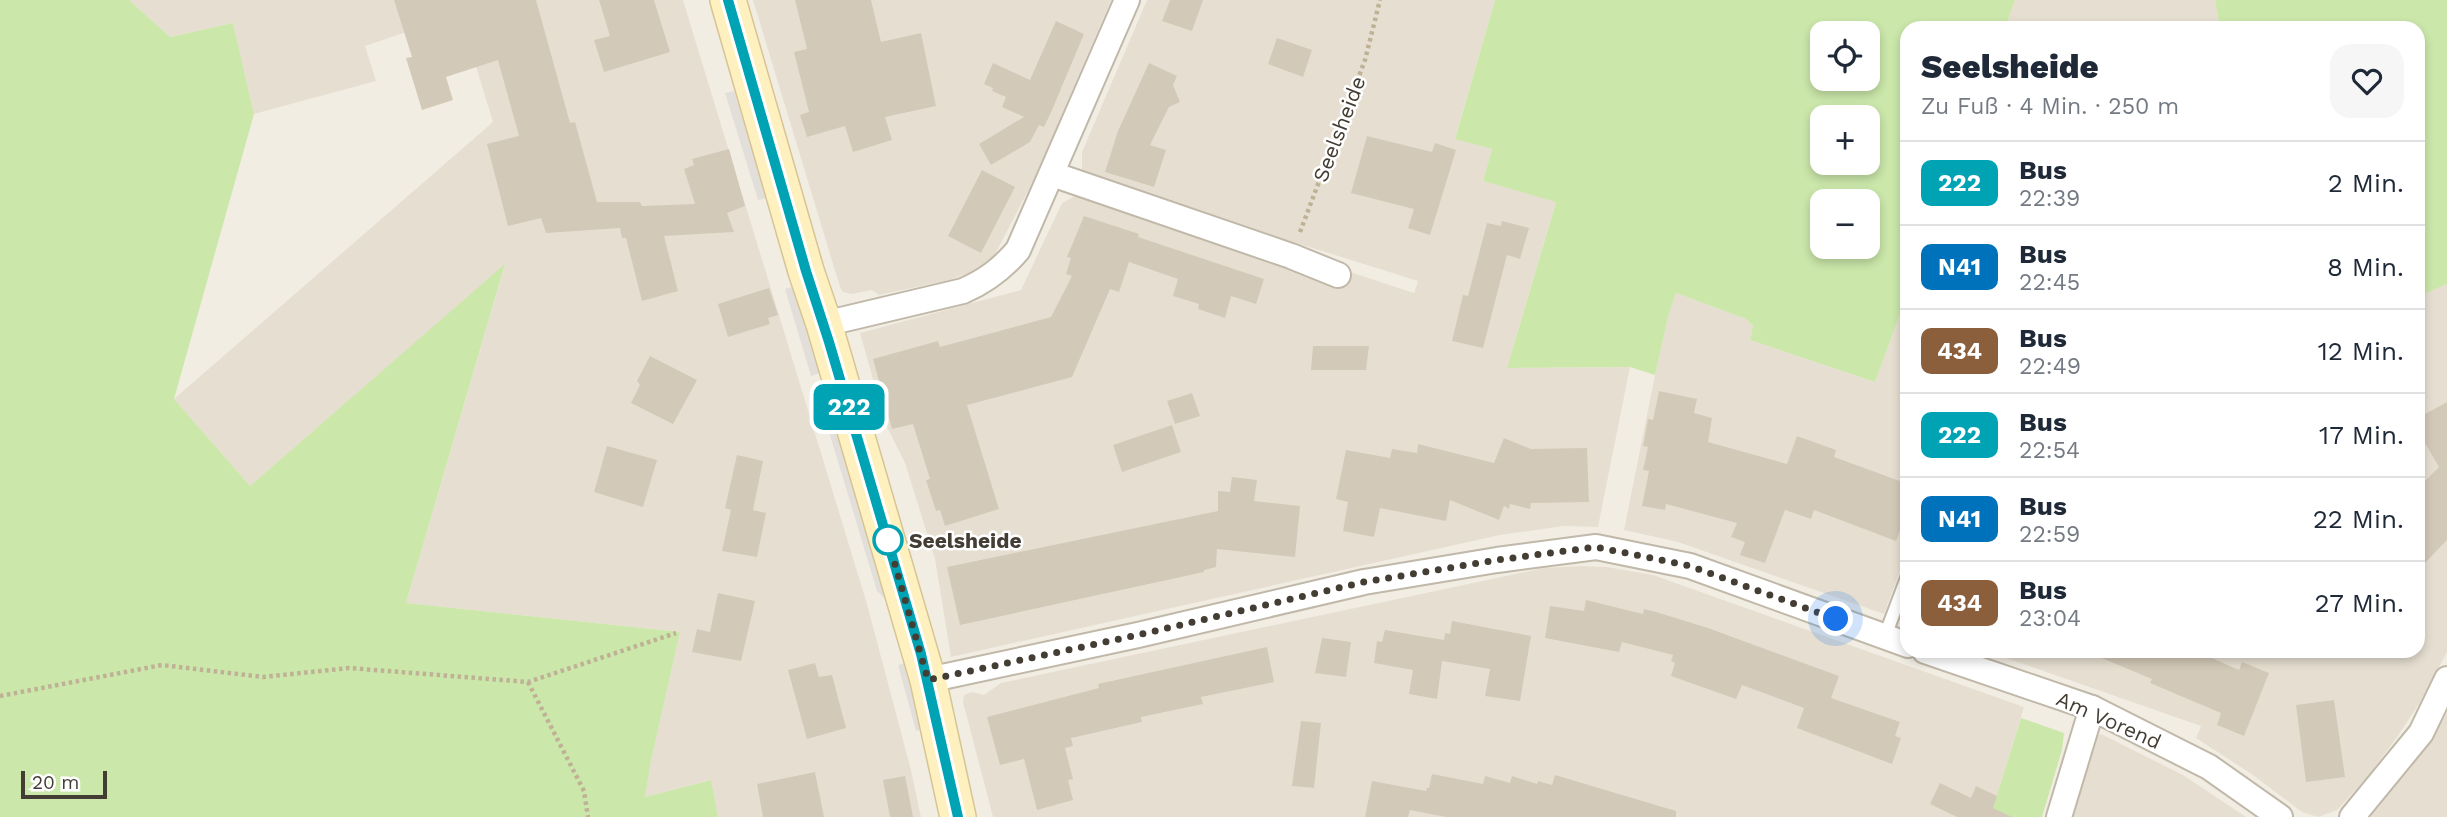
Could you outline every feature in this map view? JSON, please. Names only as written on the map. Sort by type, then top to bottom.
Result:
[{"type":"main road","points":[[728,0],[928,680],[958,817]]},
{"type":"street","points":[[824,324],[963,291],[983,282],[1003,267],[1018,250],[1127,0]]},
{"type":"street","points":[[1052,174],[1291,256],[1338,275]]},
{"type":"street","points":[[928,680],[1138,635],[1364,582],[1596,547],[1690,566],[1896,640]]},
{"type":"street","name":"Am Vorend","points":[[1946,658],[2092,708],[2209,767],[2280,817]]},
{"type":"street","points":[[2352,817],[2421,733],[2447,680]]},
{"type":"street","points":[[2059,817],[2092,708]]},
{"type":"lane","points":[[1896,640],[1900,618]]},
{"type":"path","name":"Seelsheide","points":[[1291,256],[1365,60],[1380,0]]},
{"type":"path","points":[[0,696],[162,665],[263,677],[349,668],[528,682],[676,633]]},
{"type":"path","points":[[528,682],[584,791],[588,817]]},
{"type":"shaded area","points":[[129,0],[683,0],[867,604],[921,817],[718,817],[710,780],[645,797],[680,632],[406,603],[505,265],[250,486],[174,399],[493,122],[460,14],[365,46],[376,81],[254,114],[233,23],[170,37]]},
{"type":"shaded area","points":[[753,0],[1111,0],[1033,181],[991,262],[949,280],[879,295],[872,290],[851,294],[843,292],[840,287]]},
{"type":"shaded area","points":[[1147,0],[1495,0],[1455,138],[1492,149],[1483,181],[1556,201],[1507,368],[1630,367],[1598,527],[1564,526],[1500,535],[951,657],[935,559],[905,463],[886,425],[860,333],[1021,290],[1062,203],[1077,195],[1341,269],[1414,293],[1418,281],[1204,214],[1082,170],[1082,152]]},
{"type":"shaded area","points":[[2015,0],[2215,0],[2219,21],[2008,21]]},
{"type":"shaded area","points":[[734,91],[767,198],[758,200],[725,93]]},
{"type":"shaded area","points":[[2447,284],[2447,652],[2419,704],[2395,740],[2369,775],[2337,810],[2318,817],[2302,812],[2253,775],[2196,738],[2201,726],[2006,658],[2425,658],[2425,293]]},
{"type":"shaded area","points":[[794,286],[820,373],[811,376],[785,289]]},
{"type":"shaded area","points":[[1676,293],[1746,319],[1753,326],[1750,340],[1875,382],[1900,314],[1900,570],[1884,614],[1678,542],[1624,530],[1669,313]]},
{"type":"shaded area","points":[[827,399],[889,603],[877,591],[820,402]]},
{"type":"shaded area","points":[[1583,566],[1653,575],[2024,707],[1990,817],[993,817],[963,702],[964,695],[972,692],[984,695],[1001,683],[1544,568]]},
{"type":"shaded area","points":[[906,663],[923,729],[916,731],[898,665]]},
{"type":"shaded area","points":[[2447,713],[2447,817],[2370,817],[2431,740]]},
{"type":"shaded area","points":[[2101,734],[2183,775],[2246,817],[2073,817],[2097,736]]},
{"type":"green space","points":[[0,0],[129,0],[170,37],[233,23],[254,114],[174,399],[250,486],[505,264],[406,603],[680,632],[645,797],[711,780],[718,817],[0,817]]},
{"type":"green space","points":[[1495,0],[2015,0],[2008,21],[1900,21],[1900,314],[1875,382],[1750,340],[1753,326],[1746,319],[1676,293],[1655,375],[1630,367],[1507,368],[1556,202],[1483,181],[1492,149],[1455,139]]},
{"type":"green space","points":[[2215,0],[2447,0],[2447,284],[2425,293],[2425,21],[2219,21]]},
{"type":"green space","points":[[2021,718],[2064,733],[2062,750],[2042,817],[1990,817]]},
{"type":"building","points":[[394,0],[536,0],[570,123],[575,122],[597,202],[640,202],[642,206],[695,204],[684,169],[694,165],[692,159],[729,149],[745,206],[727,213],[734,232],[664,236],[678,291],[642,301],[626,238],[622,238],[620,228],[546,233],[541,218],[508,226],[487,144],[519,136],[498,60],[446,77],[453,100],[422,110],[406,58],[412,57]]},
{"type":"building","points":[[599,0],[654,0],[670,52],[604,72],[594,40],[610,36]]},
{"type":"building","points":[[795,0],[871,0],[881,42],[921,33],[936,106],[885,117],[892,140],[853,152],[845,126],[807,137],[800,115],[809,112],[794,52],[807,49]]},
{"type":"building","points":[[1170,0],[1203,0],[1192,31],[1162,21]]},
{"type":"building","points":[[1056,21],[1084,34],[1052,110],[1044,127],[1039,125],[1030,142],[991,165],[979,144],[1024,117],[1002,107],[1006,97],[984,84],[993,63],[1030,80]]},
{"type":"building","points":[[1277,38],[1312,50],[1303,77],[1268,64]]},
{"type":"building","points":[[1149,63],[1177,76],[1173,85],[1180,102],[1169,107],[1150,145],[1166,150],[1154,187],[1105,172],[1118,131]]},
{"type":"building","points":[[1367,136],[1432,152],[1435,143],[1456,150],[1430,235],[1408,228],[1414,209],[1351,193]]},
{"type":"building","points":[[982,170],[1015,187],[981,253],[948,236]]},
{"type":"building","points":[[1084,216],[1264,279],[1256,304],[1231,296],[1225,318],[1198,309],[1199,304],[1173,296],[1178,279],[1129,262],[1119,292],[1110,289],[1072,377],[967,405],[999,509],[945,526],[940,510],[936,511],[926,480],[930,479],[913,424],[892,429],[873,359],[938,341],[940,347],[1051,317],[1072,276],[1066,274],[1071,258],[1067,257]]},
{"type":"building","points":[[1502,221],[1529,228],[1520,259],[1507,255],[1483,348],[1452,341],[1463,295],[1468,296],[1487,223],[1501,226]]},
{"type":"building","points":[[769,288],[778,315],[768,318],[770,324],[728,337],[718,304]]},
{"type":"building","points":[[1313,346],[1369,346],[1366,370],[1311,370]]},
{"type":"building","points":[[650,356],[697,380],[673,424],[631,403],[640,385],[637,381]]},
{"type":"building","points":[[1659,391],[1697,399],[1694,413],[1712,418],[1708,442],[1787,464],[1797,436],[1836,450],[1834,457],[1900,481],[1900,530],[1896,541],[1814,510],[1811,519],[1785,510],[1765,563],[1740,555],[1745,542],[1731,537],[1737,523],[1666,504],[1665,510],[1642,506],[1649,471],[1643,470],[1648,447],[1643,446],[1648,419],[1653,420]]},
{"type":"building","points":[[1192,393],[1200,416],[1175,424],[1167,401]]},
{"type":"building","points":[[2447,402],[2447,540],[2425,563],[2425,481],[2439,467],[2425,443],[2425,414]]},
{"type":"building","points":[[1172,425],[1181,452],[1122,472],[1113,445]]},
{"type":"building","points":[[1504,438],[1531,449],[1587,448],[1589,502],[1531,503],[1530,509],[1510,504],[1509,509],[1504,506],[1499,520],[1450,500],[1446,521],[1380,508],[1374,537],[1343,531],[1348,502],[1336,499],[1346,450],[1390,458],[1392,449],[1417,453],[1418,444],[1494,463]]},
{"type":"building","points":[[607,446],[657,460],[643,507],[594,492]]},
{"type":"building","points":[[737,455],[763,461],[753,510],[766,513],[757,557],[722,551],[731,510],[725,508]]},
{"type":"building","points":[[1232,477],[1257,480],[1254,501],[1300,506],[1295,557],[1217,549],[1216,567],[1204,572],[960,625],[947,567],[1218,511],[1218,491],[1230,492]]},
{"type":"building","points":[[718,593],[755,601],[741,661],[692,652],[697,629],[710,632]]},
{"type":"building","points":[[1586,600],[1643,614],[1644,609],[1656,612],[1839,676],[1831,698],[1900,722],[1895,736],[1901,738],[1892,764],[1797,728],[1804,708],[1742,685],[1736,699],[1671,676],[1675,663],[1671,661],[1673,655],[1622,642],[1619,652],[1545,638],[1550,606],[1584,611]]},
{"type":"building","points":[[1452,621],[1531,636],[1520,701],[1485,696],[1490,669],[1442,661],[1437,699],[1409,694],[1413,670],[1374,663],[1377,641],[1382,642],[1385,630],[1444,640],[1445,633],[1450,634]]},
{"type":"building","points":[[1322,638],[1351,642],[1346,677],[1315,673]]},
{"type":"building","points":[[1267,647],[1274,682],[1201,697],[1203,704],[1141,717],[1142,722],[1071,738],[1073,746],[1065,748],[1073,779],[1068,780],[1073,800],[1037,810],[1024,759],[1000,765],[987,717],[1099,688],[1098,684]]},
{"type":"building","points":[[2102,658],[2212,658],[2239,670],[2242,662],[2269,673],[2244,736],[2217,725],[2221,713],[2150,683],[2152,679]]},
{"type":"building","points":[[815,663],[819,677],[832,675],[846,728],[807,739],[788,670]]},
{"type":"building","points":[[2334,700],[2345,777],[2306,782],[2296,705]]},
{"type":"building","points":[[1301,721],[1321,723],[1314,788],[1292,786]]},
{"type":"building","points":[[815,772],[824,817],[763,817],[757,784]]},
{"type":"building","points":[[1432,774],[1483,784],[1485,776],[1510,783],[1512,776],[1537,784],[1538,781],[1552,785],[1555,775],[1676,811],[1676,817],[1446,817],[1410,810],[1408,817],[1365,817],[1372,781],[1426,791]]},
{"type":"building","points":[[905,776],[913,817],[890,817],[883,780]]},
{"type":"building","points":[[1940,783],[1971,798],[1976,786],[1997,796],[1993,808],[2012,817],[1957,817],[1930,804]]},
{"type":"bus line","name":"222","points":[[728,0],[921,654],[958,817]]},
{"type":"place","name":"Seelsheide","points":[[888,540]]},
{"type":"route","points":[[888,540],[928,680],[1138,635],[1364,582],[1596,547],[1690,566],[1836,619]]}]
